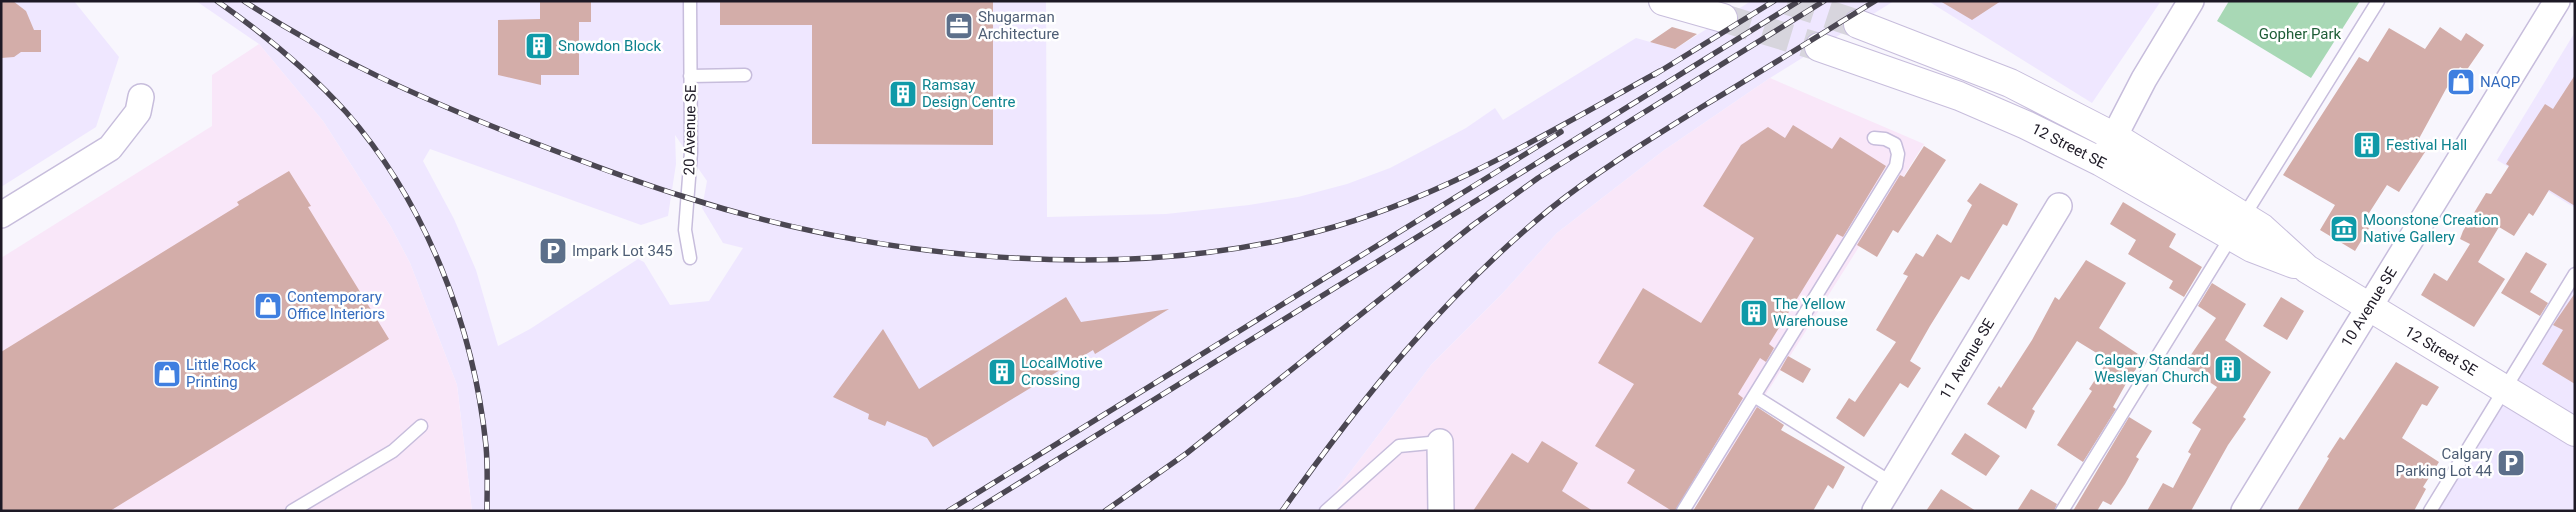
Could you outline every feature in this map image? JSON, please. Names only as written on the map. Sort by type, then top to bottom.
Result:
[{"type":"street","points":[[1663,1],[1723,18]]},
{"type":"street","points":[[2101,162],[2144,79],[2191,1]]},
{"type":"street","name":"10 Avenue SE","points":[[2244,511],[2557,1]]},
{"type":"street","name":"12 Street SE","points":[[1858,24],[2010,83],[2115,137],[2238,227]]},
{"type":"street","name":"12 Street SE","points":[[1819,47],[1959,96],[2026,125],[2238,227],[2262,228],[2307,269],[2575,432]]},
{"type":"street","points":[[1,215],[110,148],[138,112],[141,97]]},
{"type":"street","name":"11 Avenue SE","points":[[1875,511],[2058,206]]},
{"type":"street","points":[[1440,442],[1441,511]]},
{"type":"lane","name":"20 Avenue SE","points":[[690,1],[691,152],[685,230],[690,258]]},
{"type":"lane","points":[[2062,511],[2378,1]]},
{"type":"lane","points":[[690,76],[745,75]]},
{"type":"lane","points":[[1683,511],[1896,166],[1898,154],[1896,144],[1885,139],[1874,138]]},
{"type":"lane","points":[[2430,511],[2575,274]]},
{"type":"lane","points":[[1754,396],[1892,484]]},
{"type":"lane","points":[[292,511],[393,451],[421,426]]},
{"type":"lane","points":[[1326,511],[1399,446],[1440,442]]},
{"type":"shaded area","points":[[1,1],[74,1],[119,57],[96,127],[1,187]]},
{"type":"shaded area","points":[[196,1],[1046,1],[1047,217],[1166,214],[1249,205],[1298,197],[1347,184],[1390,168],[1466,128],[1495,108],[1503,120],[1636,38],[1675,49],[1751,1],[1894,1],[1770,78],[1663,151],[1557,233],[1502,294],[1431,365],[1321,511],[472,511],[457,385],[410,263],[391,227],[323,121],[259,44]],"holes":[[[675,135],[707,181],[702,208],[723,243],[743,248],[709,301],[670,305],[644,262],[638,259],[530,329],[498,346],[476,270],[454,219],[423,161],[430,149],[641,225],[668,216],[676,164]]]},
{"type":"shaded area","points":[[1928,1],[2161,1],[2092,103]]},
{"type":"shaded area","points":[[2575,32],[2575,208],[2497,160]]},
{"type":"shaded area","points":[[259,44],[323,121],[391,227],[410,263],[457,385],[472,511],[1,511],[1,258],[212,126],[212,75]]},
{"type":"shaded area","points":[[1770,78],[1924,144],[1692,511],[1321,511],[1431,365],[1502,294],[1557,233],[1663,151]]},
{"type":"shaded area","points":[[2575,279],[2575,511],[2433,511]]},
{"type":"green space","name":"Gopher Park","points":[[2229,1],[2360,1],[2311,78],[2217,21]]},
{"type":"building","points":[[1,1],[13,1],[26,11],[34,30],[41,30],[41,52],[21,52],[14,57],[1,58]]},
{"type":"building","name":"Snowdon Block","points":[[540,1],[591,1],[591,22],[579,22],[579,75],[541,75],[541,85],[498,75],[498,20],[540,19]]},
{"type":"building","name":"Ramsay Design Centre","points":[[720,1],[993,1],[993,145],[812,144],[812,25],[720,25]]},
{"type":"building","points":[[1940,1],[2001,1],[1972,20]]},
{"type":"building","points":[[1672,27],[1697,34],[1675,49],[1650,42]]},
{"type":"building","points":[[2440,27],[2461,41],[2466,33],[2484,45],[2466,71],[2460,67],[2446,89],[2415,146],[2425,152],[2399,192],[2387,185],[2362,224],[2369,228],[2355,251],[2320,230],[2335,205],[2283,175],[2359,57],[2368,62],[2389,28],[2425,49]]},
{"type":"building","points":[[2575,75],[2575,206],[2549,190],[2533,216],[2529,213],[2514,236],[2499,227],[2478,262],[2505,279],[2474,327],[2421,295],[2434,273],[2447,281],[2470,244],[2460,239],[2486,193],[2491,194],[2509,166],[2506,164],[2545,104],[2553,109]]},
{"type":"building","name":"The Yellow Warehouse","points":[[1793,125],[1832,149],[1840,137],[1886,166],[1843,237],[1837,234],[1769,344],[1774,348],[1766,362],[1760,358],[1738,394],[1743,398],[1675,511],[1672,511],[1627,483],[1635,470],[1595,446],[1634,384],[1598,363],[1643,288],[1701,323],[1754,238],[1703,206],[1741,145],[1768,127],[1785,138]]},
{"type":"building","points":[[1924,146],[1946,160],[1898,233],[1893,230],[1877,257],[1857,245],[1900,175],[1904,177]]},
{"type":"building","points":[[289,171],[311,206],[308,207],[389,339],[110,511],[1,511],[1,352],[239,205],[237,202]]},
{"type":"building","points":[[1980,183],[2018,204],[2007,226],[2003,224],[1969,280],[1961,276],[1930,326],[1910,361],[1921,368],[1908,388],[1900,383],[1864,437],[1836,418],[1849,398],[1855,402],[1896,342],[1876,330],[1908,276],[1903,274],[1916,253],[1923,257],[1937,234],[1951,243],[1972,205],[1967,201]]},
{"type":"building","points":[[2123,202],[2176,234],[2169,247],[2202,267],[2184,297],[2169,288],[2173,281],[2128,254],[2136,240],[2110,224]]},
{"type":"building","points":[[2526,252],[2547,264],[2530,292],[2548,303],[2540,316],[2501,293]]},
{"type":"building","points":[[2086,260],[2126,283],[2099,328],[2144,358],[2128,380],[2113,407],[2116,409],[2083,462],[2057,445],[2092,391],[2089,389],[2108,360],[2077,341],[2032,409],[2035,411],[2026,429],[1987,404],[1999,386],[2001,388],[2032,340],[2055,297],[2059,300]]},
{"type":"building","points":[[2212,283],[2246,304],[2225,340],[2271,372],[2243,417],[2246,419],[2228,445],[2191,511],[2147,511],[2163,483],[2173,488],[2191,454],[2188,452],[2201,429],[2192,423],[2217,387],[2184,365],[2216,318],[2198,306]]},
{"type":"building","points":[[2575,293],[2575,384],[2542,364],[2563,330],[2553,325]]},
{"type":"building","name":"LocalMotive Crossing","points":[[1066,297],[1081,322],[1169,309],[1095,354],[1093,350],[933,447],[927,438],[887,421],[885,426],[868,419],[869,414],[833,397],[883,329],[919,389]]},
{"type":"building","points":[[2281,297],[2304,311],[2287,340],[2263,326]]},
{"type":"building","points":[[1788,356],[1811,369],[1803,383],[1780,370]]},
{"type":"building","points":[[2396,362],[2439,387],[2427,406],[2422,404],[2402,438],[2439,462],[2423,487],[2426,489],[2414,511],[2297,511],[2340,437],[2344,440]]},
{"type":"building","points":[[1757,407],[1784,425],[1781,430],[1845,467],[1833,489],[1828,485],[1813,511],[1693,511]]},
{"type":"building","points":[[2129,417],[2152,431],[2136,457],[2139,459],[2125,484],[2111,505],[2103,501],[2097,511],[2073,511]]},
{"type":"building","points":[[1965,433],[2000,456],[1986,476],[1951,454]]},
{"type":"building","points":[[1542,441],[1578,463],[1562,491],[1593,511],[1473,511],[1512,453],[1528,463]]},
{"type":"building","points":[[1941,489],[1976,511],[1926,511]]},
{"type":"building","points":[[2031,489],[2057,504],[2054,511],[2017,511]]},
{"type":"tunnel","points":[[1788,1],[1858,24]]},
{"type":"tunnel","points":[[1723,18],[1819,47]]},
{"type":"railway","points":[[217,1],[284,53],[316,81],[346,112],[400,186],[422,226],[442,268],[458,312],[470,356],[480,401],[486,446],[487,511]]},
{"type":"railway","points":[[244,1],[342,58],[410,91],[514,135],[642,183],[759,218],[837,236],[918,249],[1000,257],[1082,260],[1164,257],[1243,247],[1319,231],[1408,201],[1494,162],[1660,71]]},
{"type":"railway","points":[[1654,75],[1774,1]]},
{"type":"railway","points":[[974,511],[1799,1]]},
{"type":"railway","points":[[1105,511],[1187,453],[1473,225],[1538,178],[1824,1]]},
{"type":"railway","points":[[1282,511],[1342,429],[1406,351],[1475,277],[1550,209],[1587,181],[1646,142],[1875,1]]},
{"type":"railway","points":[[948,511],[1561,132]]},
{"type":"place","name":"Shugarman Architecture","points":[[959,26]]},
{"type":"place","name":"Snowdon Block","points":[[539,46]]},
{"type":"place","name":"NAQP","points":[[2461,82]]},
{"type":"place","name":"Ramsay Design Centre","points":[[903,94]]},
{"type":"place","name":"Festival Hall","points":[[2367,145]]},
{"type":"place","name":"Moonstone Creation Native Gallery","points":[[2344,229]]},
{"type":"place","name":"Impark Lot 345","points":[[553,251]]},
{"type":"place","name":"Contemporary Office Interiors","points":[[268,306]]},
{"type":"place","name":"The Yellow Warehouse","points":[[1754,313]]},
{"type":"place","name":"Calgary Standard Wesleyan Church","points":[[2228,369]]},
{"type":"place","name":"LocalMotive Crossing","points":[[1002,372]]},
{"type":"place","name":"Little Rock Printing","points":[[167,374]]},
{"type":"place","name":"Calgary Parking Lot 44","points":[[2511,463]]}]
